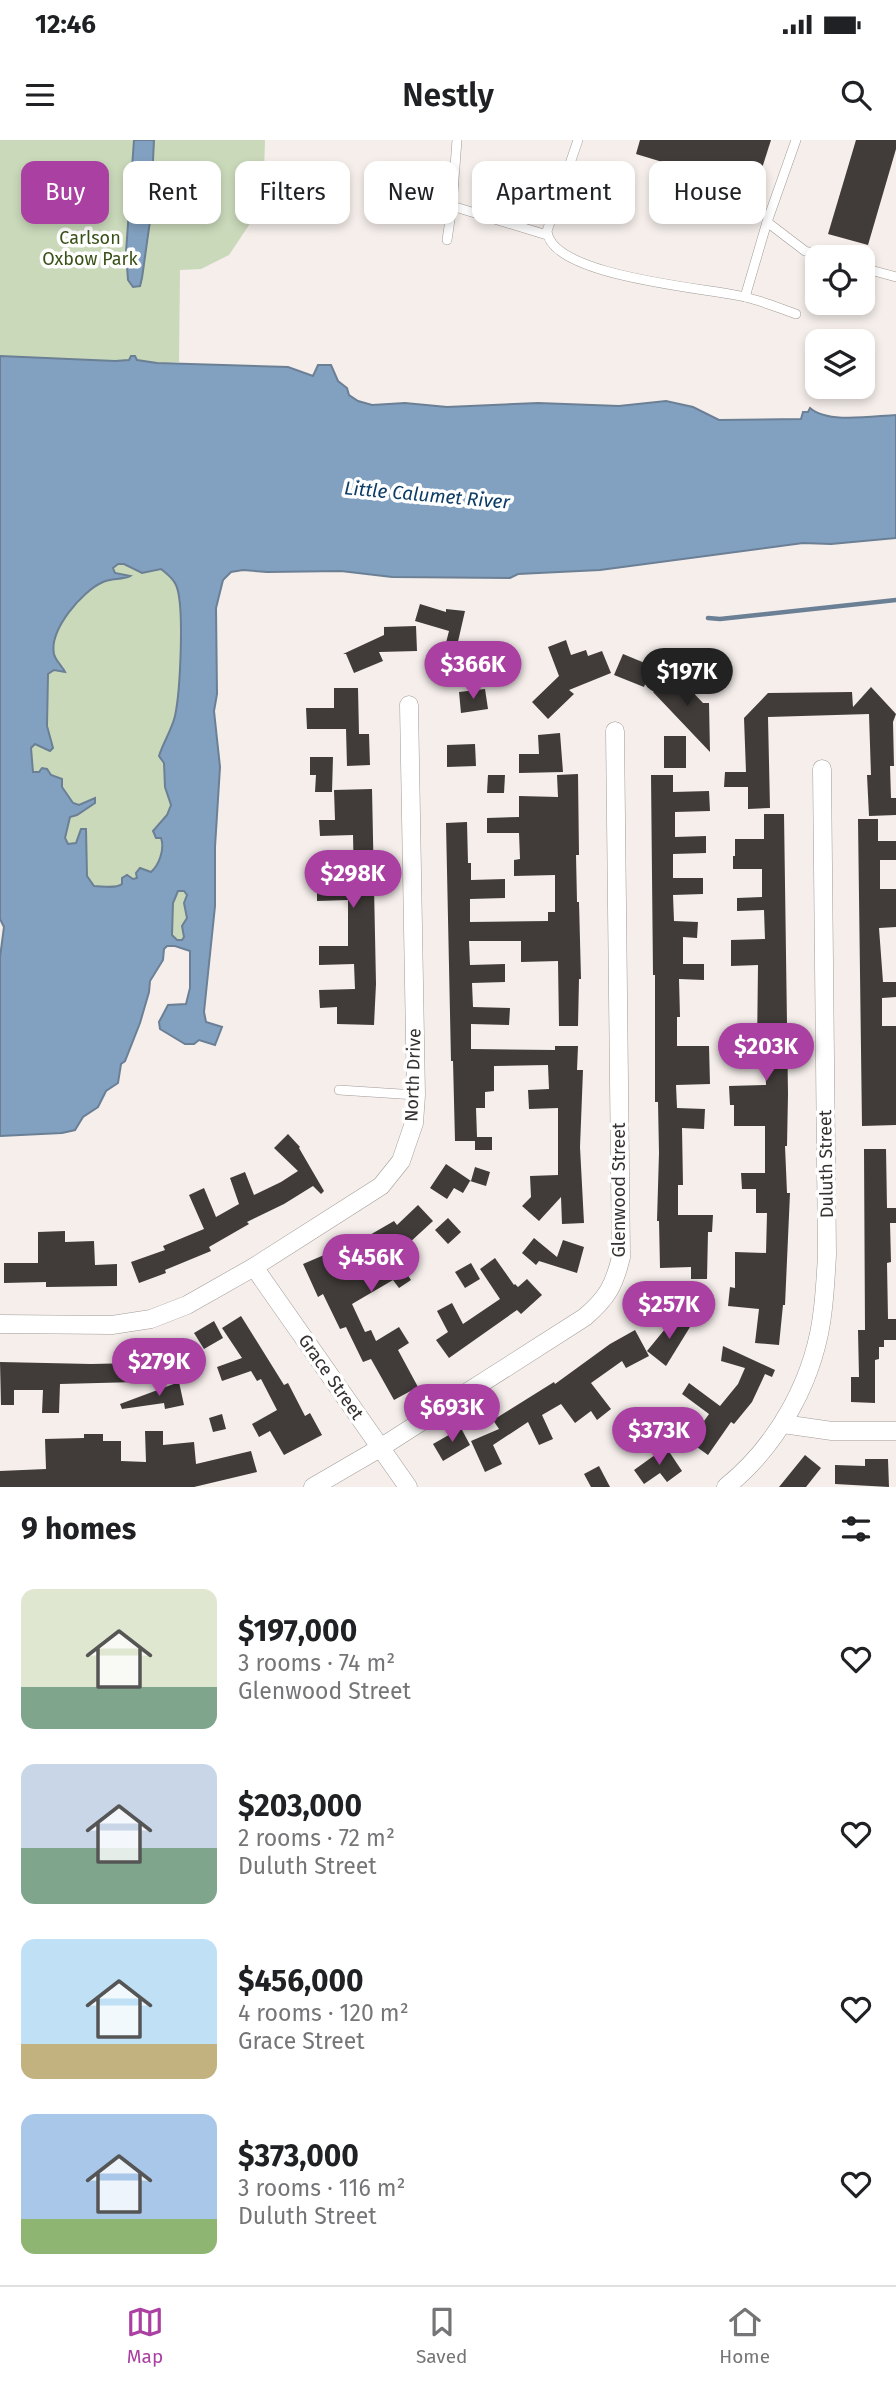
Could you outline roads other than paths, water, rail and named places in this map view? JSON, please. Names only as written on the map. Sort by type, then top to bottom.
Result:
[{"type":"street","name":"North Drive","points":[[0,1324],[111,1325],[151,1319],[187,1305],[381,1186],[401,1161],[414,1123],[416,1095],[409,705]]},
{"type":"street","name":"Glenwood Street","points":[[313,1487],[380,1448],[585,1317],[603,1302],[615,1282],[621,1257],[615,731]]},
{"type":"street","name":"Duluth Street","points":[[726,1487],[743,1473],[783,1424],[810,1368],[823,1310],[827,1255],[822,769]]},
{"type":"street","name":"Grace Street","points":[[254,1266],[408,1487]]},
{"type":"street","points":[[783,1424],[832,1431],[896,1431]]},
{"type":"lane","points":[[455,161],[457,140]]},
{"type":"lane","points":[[547,235],[578,140]]},
{"type":"lane","points":[[745,297],[767,222],[796,140]]},
{"type":"lane","points":[[458,208],[547,235],[552,244],[565,254],[600,268],[653,283],[745,297],[796,314]]},
{"type":"lane","points":[[767,222],[805,251]]},
{"type":"lane","points":[[447,240],[449,224]]},
{"type":"lane","points":[[875,271],[896,277]]},
{"type":"lane","points":[[339,1090],[416,1095]]},
{"type":"water","points":[[134,140],[154,140],[153,161],[132,161]]},
{"type":"water","points":[[128,224],[150,224],[140,286],[133,287],[128,280]]},
{"type":"water","name":"Little Calumet River","points":[[0,356],[115,361],[129,360],[131,356],[135,356],[137,360],[157,363],[288,367],[313,376],[318,365],[331,365],[338,381],[347,388],[349,395],[372,405],[405,403],[447,407],[538,403],[619,406],[666,401],[693,407],[719,420],[801,419],[803,412],[808,412],[810,408],[818,413],[839,418],[896,415],[896,538],[831,544],[803,543],[600,570],[518,574],[510,578],[392,577],[341,571],[231,572],[223,580],[216,608],[217,694],[214,711],[220,767],[215,847],[215,906],[204,1012],[206,1022],[222,1027],[215,1045],[199,1040],[194,1044],[185,1044],[160,1029],[159,1022],[168,1005],[186,1004],[190,988],[190,951],[167,946],[163,960],[150,981],[140,1023],[125,1061],[121,1064],[118,1083],[106,1091],[98,1107],[83,1117],[75,1130],[0,1136],[0,957],[4,927],[0,919]],"holes":[[[124,564],[142,573],[161,569],[173,580],[179,595],[181,649],[175,716],[159,756],[164,763],[165,787],[171,805],[167,815],[153,831],[156,838],[161,838],[160,856],[151,872],[140,868],[136,873],[137,878],[133,879],[127,875],[122,878],[122,884],[109,887],[94,886],[87,876],[86,829],[81,829],[76,843],[68,844],[65,838],[70,817],[95,803],[95,798],[79,805],[73,803],[62,787],[62,779],[51,775],[47,769],[33,772],[31,748],[35,744],[50,751],[53,748],[47,726],[48,674],[54,670],[65,672],[54,654],[54,644],[62,623],[77,602],[95,587],[103,582],[130,576],[115,573],[113,568]],[[178,891],[184,891],[187,895],[184,903],[187,918],[182,926],[184,937],[177,940],[172,935],[173,903]]]},
{"type":"waterway","points":[[708,618],[720,619],[896,600]]},
{"type":"park label","name":"Carlson Oxbow Park","points":[[90,248]]}]
